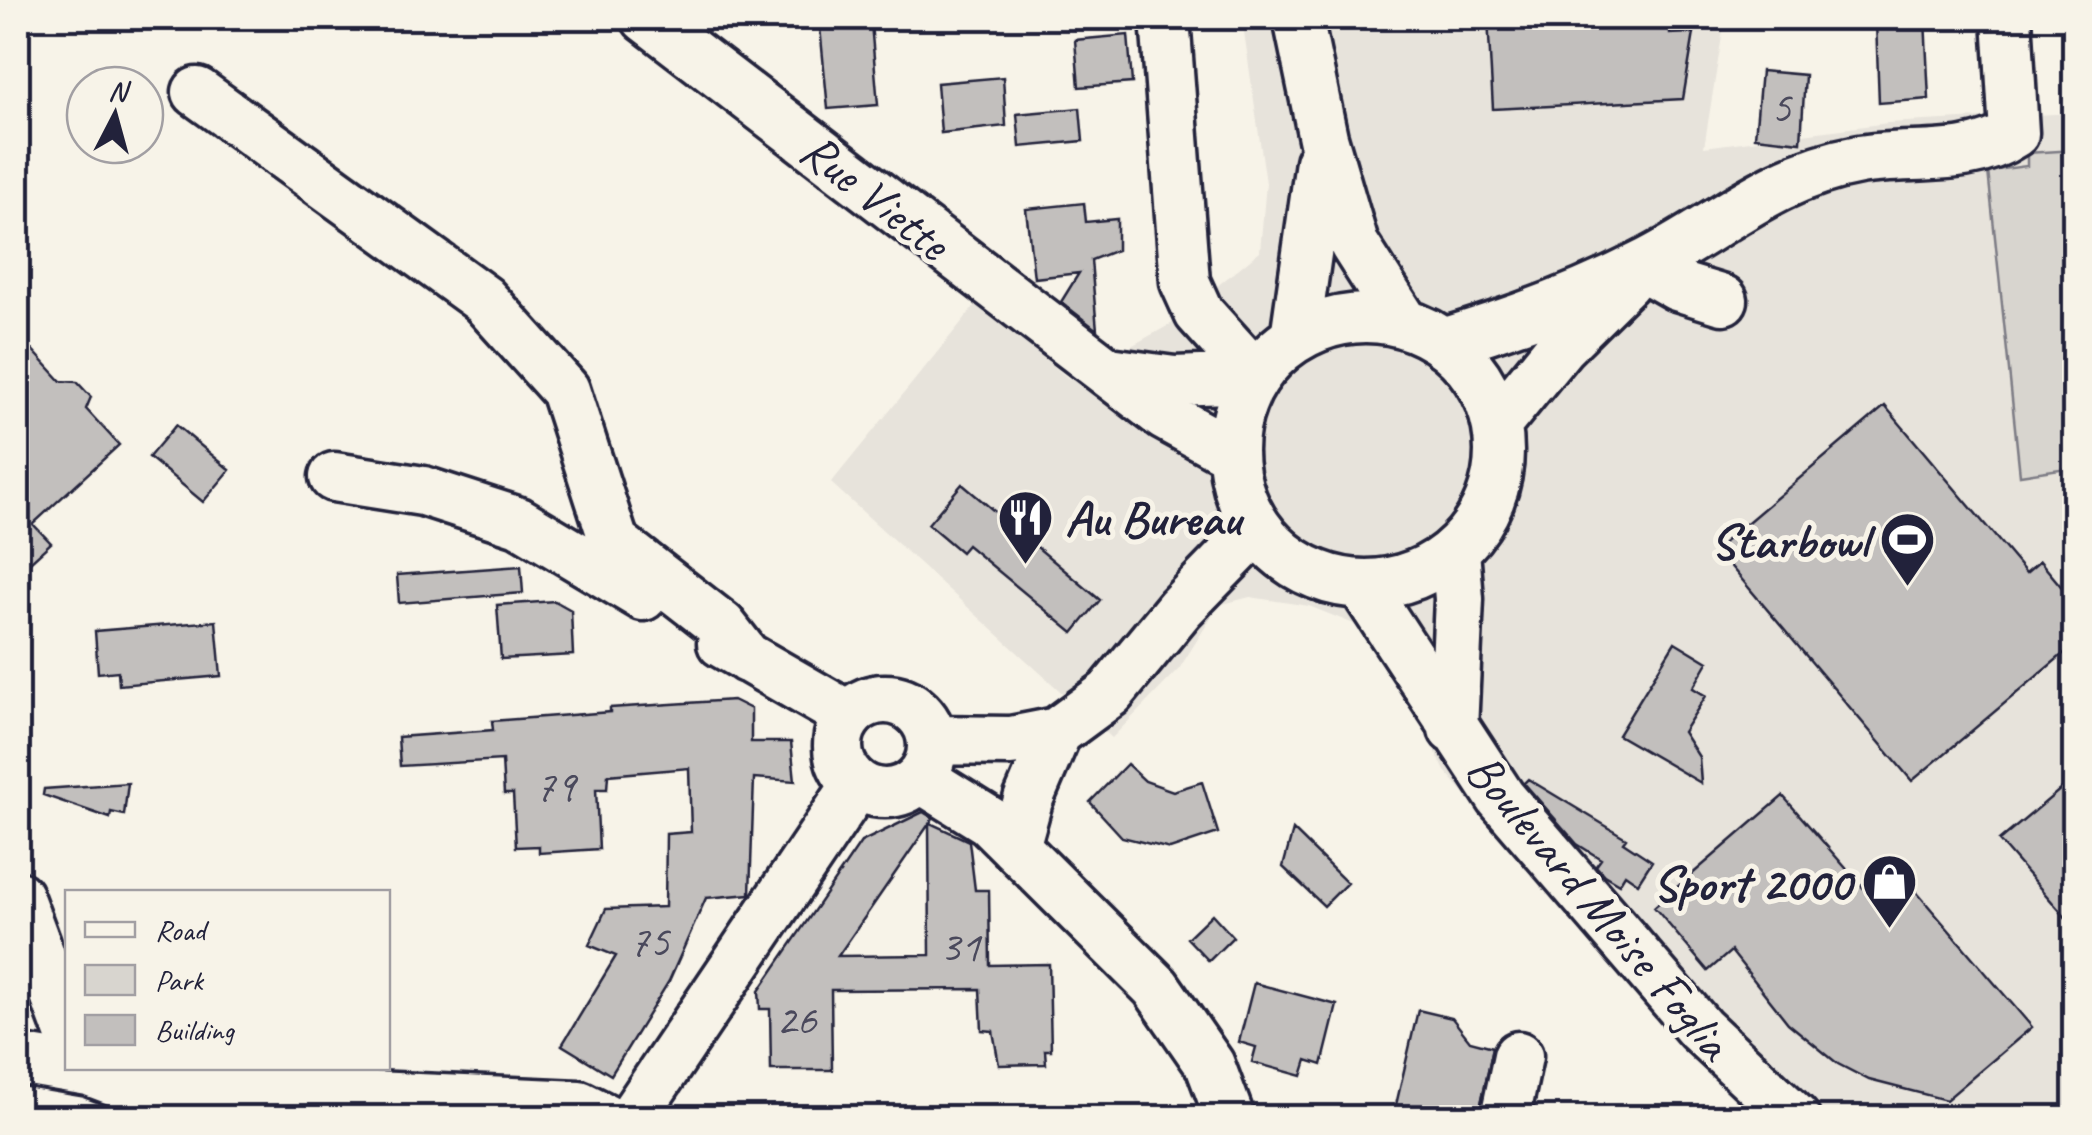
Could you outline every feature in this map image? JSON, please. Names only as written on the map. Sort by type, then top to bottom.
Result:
[{"type":"street","name":"Rue Viette","points":[[646,18],[1165,416],[1232,454]]},
{"type":"street","points":[[1165,18],[1185,282],[1198,314],[1255,377]]},
{"type":"street","points":[[1298,18],[1323,138],[1354,244],[1424,334],[1468,365],[1486,392],[1496,424],[1500,458],[1493,492],[1478,524],[1455,551],[1418,574],[1361,584],[1329,580],[1289,560],[1257,529],[1239,493],[1232,454],[1238,414],[1255,377],[1295,338],[1330,323],[1368,318],[1424,334],[1517,321],[1642,266],[1775,185],[1859,160],[1973,152],[2006,155],[2014,133],[2007,18]]},
{"type":"street","points":[[197,92],[483,299],[565,390],[614,542],[722,626],[747,658]]},
{"type":"street","points":[[1295,338],[1323,138]]},
{"type":"street","points":[[1642,266],[1677,286],[1723,300]]},
{"type":"street","points":[[1496,424],[1560,347],[1642,266]]},
{"type":"street","points":[[1106,372],[1174,381],[1255,377]]},
{"type":"street","points":[[334,477],[423,492],[519,522],[849,716]]},
{"type":"street","points":[[1230,1118],[1210,1065],[1156,986],[926,759],[918,713],[891,699],[861,705],[849,716],[838,744],[840,760],[858,784],[870,790],[896,792],[926,759],[1057,732],[1110,693],[1180,608],[1257,529]]},
{"type":"street","name":"Boulevard Moise Foglia","points":[[1453,730],[1458,599],[1455,551]]},
{"type":"street","name":"Boulevard Moise Foglia","points":[[1361,584],[1500,798],[1700,1029],[1794,1118]]},
{"type":"street","points":[[1015,847],[1028,800],[1057,732]]},
{"type":"street","points":[[632,1118],[858,784]]},
{"type":"street","points":[[18,896],[65,1015]]},
{"type":"street","points":[[1505,1118],[1518,1056]]},
{"type":"street","points":[[18,1059],[65,1057]]},
{"type":"street","points":[[87,1070],[108,1118]]},
{"type":"street","points":[[103,1070],[126,1085],[579,1105],[605,1118]]},
{"type":"shaded area","points":[[1242,18],[1725,18],[1704,147],[1888,123],[2074,113],[2074,1117],[1749,1117],[1445,771],[1390,659],[1364,628],[1309,606],[1250,597],[1219,605],[1179,669],[1112,738],[831,483],[978,302],[1070,380],[1171,324],[1260,251],[1266,183]]},
{"type":"green space","points":[[2074,150],[2074,467],[2020,475],[1988,171],[2027,166],[2027,153]]},
{"type":"building","points":[[1488,18],[1669,18],[1670,34],[1694,33],[1683,99],[1493,109]]},
{"type":"building","points":[[1925,19],[1929,99],[1879,103],[1876,22]]},
{"type":"building","points":[[871,23],[878,105],[828,109],[820,27]]},
{"type":"building","points":[[1128,35],[1132,83],[1079,87],[1075,40]]},
{"type":"building","points":[[1761,71],[1805,75],[1801,142],[1755,137]]},
{"type":"building","points":[[1003,77],[1006,126],[941,133],[937,83]]},
{"type":"building","points":[[1080,108],[1083,141],[1020,147],[1017,114]]},
{"type":"building","points":[[1084,203],[1086,222],[1117,219],[1117,250],[1091,260],[1097,330],[1061,302],[1079,273],[1034,278],[1026,209]]},
{"type":"building","points":[[18,334],[61,381],[77,382],[91,397],[86,409],[119,445],[33,524],[51,543],[18,573]]},
{"type":"building","name":"Starbowl","points":[[1885,406],[2026,573],[2040,561],[2074,602],[2074,645],[1912,781],[1716,549]]},
{"type":"building","points":[[176,425],[230,470],[203,502],[149,457]]},
{"type":"building","points":[[962,484],[1100,600],[1073,633],[967,545],[961,552],[928,524]]},
{"type":"building","points":[[521,566],[523,593],[399,603],[397,575]]},
{"type":"building","points":[[555,601],[571,610],[573,655],[501,659],[497,605]]},
{"type":"building","points":[[216,621],[221,676],[119,685],[118,671],[98,673],[95,631]]},
{"type":"building","points":[[1675,642],[1708,662],[1693,688],[1706,696],[1683,732],[1699,757],[1701,783],[1618,735]]},
{"type":"building","points":[[733,700],[751,709],[751,742],[791,742],[795,781],[754,778],[750,894],[706,898],[669,981],[611,1075],[562,1045],[616,956],[589,945],[606,909],[665,907],[666,834],[691,832],[689,768],[608,775],[607,789],[596,789],[599,849],[539,853],[539,846],[516,847],[513,794],[504,794],[502,760],[400,766],[398,737],[493,730],[492,721]]},
{"type":"building","points":[[1127,764],[1145,781],[1173,791],[1202,782],[1218,833],[1170,849],[1122,837],[1090,802]]},
{"type":"building","points":[[2074,778],[2074,927],[1999,841]]},
{"type":"building","points":[[1528,779],[1626,838],[1623,842],[1652,861],[1638,883],[1625,874],[1619,884],[1604,875],[1596,866],[1601,859],[1577,844],[1524,783]]},
{"type":"building","points":[[128,783],[124,815],[111,812],[110,818],[43,795],[44,789]]},
{"type":"building","name":"Sport 2000","points":[[1783,796],[1872,898],[1901,874],[2032,1027],[1946,1100],[1869,1080],[1838,1064],[1788,1023],[1731,951],[1708,971],[1654,907]]},
{"type":"building","points":[[923,812],[933,818],[930,823],[969,841],[975,890],[989,890],[990,965],[1049,964],[1051,1050],[1045,1050],[1046,1064],[999,1065],[993,1031],[982,1030],[980,989],[831,990],[832,1070],[771,1070],[770,1009],[760,1009],[759,991],[861,842]],"holes":[[[929,824],[930,955],[838,956]]]},
{"type":"building","points":[[1293,830],[1347,883],[1324,906],[1283,867]]},
{"type":"building","points":[[1212,914],[1233,937],[1209,961],[1187,938]]},
{"type":"building","points":[[1254,983],[1337,1005],[1322,1065],[1307,1060],[1302,1076],[1252,1062],[1256,1047],[1239,1042]]},
{"type":"building","points":[[1418,1010],[1452,1018],[1470,1041],[1493,1047],[1478,1118],[1393,1118]]},
{"type":"place","name":"Au Bureau","points":[[1026,566]]},
{"type":"place","name":"Starbowl","points":[[1907,589]]},
{"type":"place","name":"Sport 2000","points":[[1890,931]]}]
